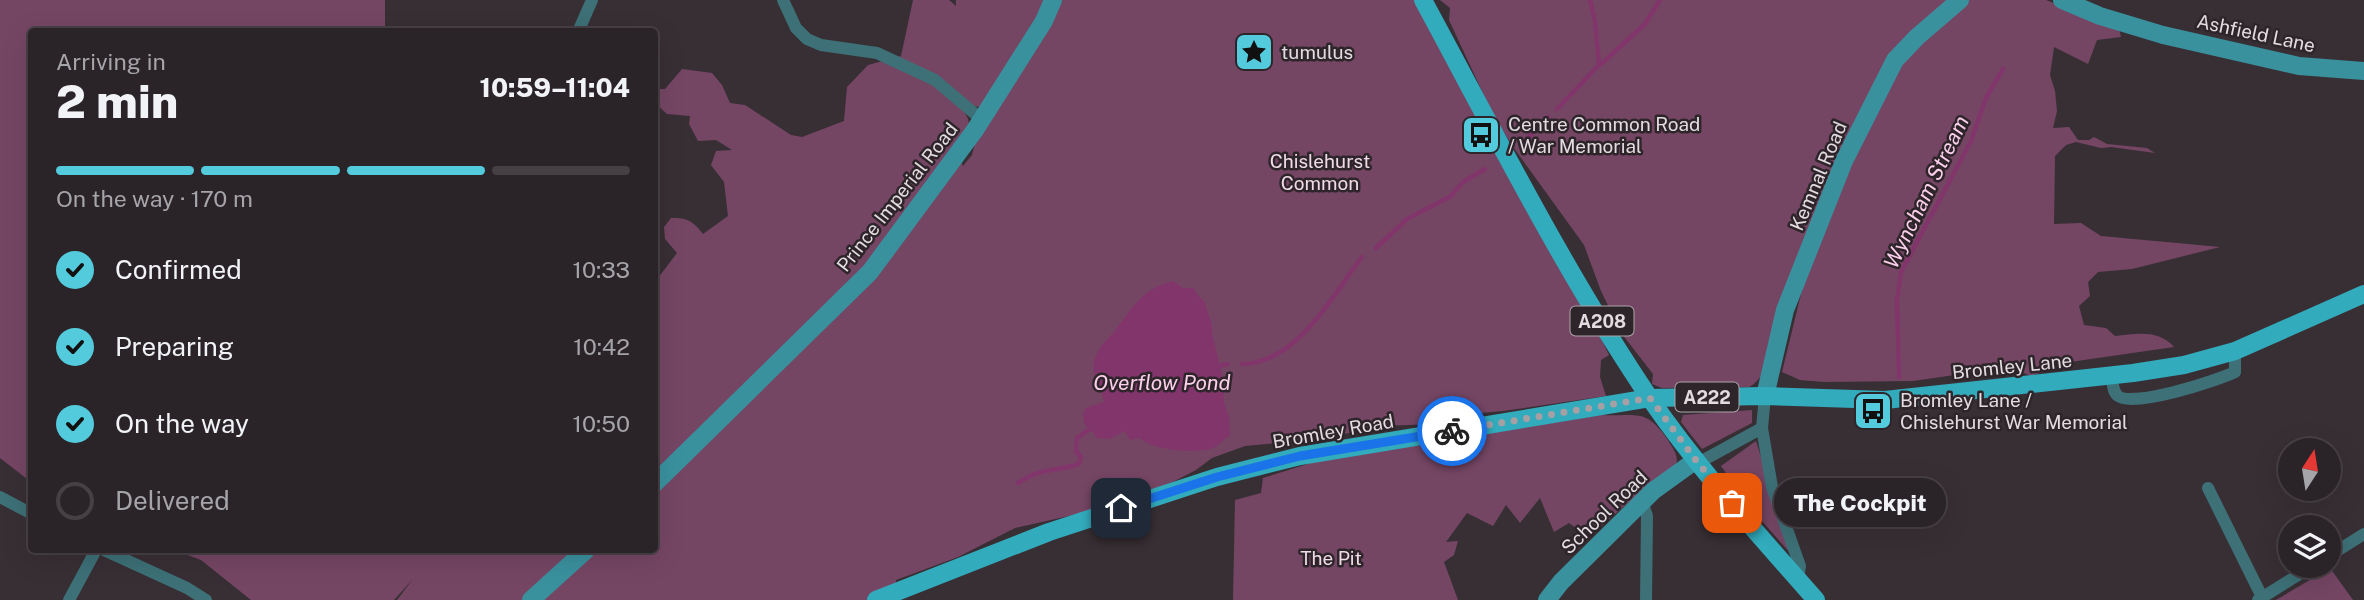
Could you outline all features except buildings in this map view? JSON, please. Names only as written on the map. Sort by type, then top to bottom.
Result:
[{"type":"main road","name":"A208","points":[[1423,0],[1555,243],[1650,398],[1697,461],[1816,600]]},
{"type":"main road","name":"Bromley Lane","points":[[1650,398],[1765,396],[1885,400],[2112,376],[2184,365],[2235,351],[2364,293]]},
{"type":"main road","name":"Bromley Road","points":[[876,600],[1049,532],[1242,470],[1300,456],[1650,398]]},
{"type":"street","points":[[580,28],[592,0]]},
{"type":"street","points":[[783,0],[796,28],[807,39],[821,46],[877,53],[936,80],[981,120]]},
{"type":"street","name":"Prince Imperial Road","points":[[658,480],[870,272],[981,120],[1044,21],[1053,0]]},
{"type":"street","name":"Kemnal Road","points":[[1765,396],[1785,310],[1844,161],[1895,60],[1960,0]]},
{"type":"street","name":"Ashfield Lane","points":[[2062,0],[2100,16],[2163,35],[2299,66],[2364,71]]},
{"type":"street","points":[[2112,376],[2114,391],[2127,400],[2171,393],[2235,373],[2235,351]]},
{"type":"street","points":[[1765,396],[1762,428],[1772,487],[1800,566],[1798,580]]},
{"type":"street","points":[[1697,461],[1762,428]]},
{"type":"street","name":"School Road","points":[[1547,600],[1561,582],[1666,481],[1697,461]]},
{"type":"street","points":[[2208,488],[2260,599],[2293,578]]},
{"type":"street","points":[[0,497],[28,512]]},
{"type":"street","points":[[1643,503],[1647,516],[1646,600]]},
{"type":"street","points":[[2341,548],[2364,534]]},
{"type":"street","points":[[69,600],[94,553]]},
{"type":"street","points":[[111,553],[187,588],[206,600]]},
{"type":"street","points":[[531,600],[583,553]]},
{"type":"green space","points":[[0,0],[385,0],[385,28],[28,28],[28,480],[0,458]]},
{"type":"green space","name":"Chislehurst Common","points":[[913,0],[949,0],[956,6],[956,0],[1422,0],[1573,279],[1609,355],[1601,360],[1600,377],[1606,396],[1469,414],[1439,424],[1378,426],[1328,438],[1245,446],[1212,458],[1196,470],[1161,488],[1129,492],[1105,506],[1087,512],[1015,528],[958,557],[896,580],[897,600],[397,600],[413,579],[394,600],[251,600],[201,560],[182,553],[658,553],[658,278],[677,253],[665,239],[664,227],[671,218],[682,218],[693,223],[703,234],[728,216],[724,182],[711,165],[716,151],[732,150],[716,140],[698,141],[689,124],[690,116],[667,114],[658,106],[658,89],[665,89],[682,69],[712,73],[722,85],[730,103],[745,105],[791,135],[802,137],[844,121],[847,87],[868,65],[901,56]],"holes":[[[968,104],[978,107],[985,104],[972,155],[963,166],[959,158],[969,126],[966,114],[961,108]]]},
{"type":"green space","points":[[1440,0],[2046,0],[2119,29],[2121,37],[2097,40],[2088,64],[2054,47],[2050,75],[2057,111],[2053,128],[2069,127],[2078,140],[2094,137],[2107,144],[2147,148],[2155,153],[2101,148],[2076,142],[2066,145],[2055,156],[2054,224],[2081,223],[2101,236],[2220,247],[2132,269],[2098,272],[2088,282],[2090,296],[2079,306],[2084,325],[2106,328],[2115,336],[2154,335],[2174,347],[2070,362],[2031,376],[2010,367],[1913,381],[1800,380],[1782,372],[1802,290],[1772,359],[1757,381],[1749,387],[1662,388],[1652,384],[1653,374],[1622,334],[1601,291],[1584,245],[1494,117],[1449,20],[1450,8]]},
{"type":"green space","points":[[1752,410],[1752,423],[1702,449],[1681,422],[1683,415]]},
{"type":"green space","name":"The Pit","points":[[1601,415],[1632,415],[1653,422],[1668,440],[1677,461],[1676,465],[1588,537],[1569,523],[1554,532],[1540,498],[1520,523],[1506,505],[1493,526],[1467,513],[1446,542],[1458,541],[1454,555],[1444,562],[1458,600],[1233,600],[1235,500],[1261,493],[1263,478],[1314,462]]},
{"type":"green space","points":[[1756,441],[1792,555],[1753,511],[1721,466]]},
{"type":"green space","points":[[2313,578],[2337,578],[2353,600],[2276,600]]},
{"type":"water","name":"Overflow Pond","points":[[1173,281],[1183,288],[1193,288],[1204,301],[1212,325],[1223,380],[1230,435],[1215,447],[1196,451],[1163,448],[1140,438],[1130,440],[1125,431],[1109,439],[1097,438],[1084,423],[1083,413],[1086,408],[1104,402],[1094,371],[1097,353],[1140,299],[1162,284]]},
{"type":"waterway","points":[[1557,109],[1599,65],[1590,0]]},
{"type":"waterway","points":[[1600,65],[1645,24],[1660,0]]},
{"type":"waterway","name":"Wyncham Stream","points":[[1899,377],[1897,300],[1901,272],[1971,141],[1986,98],[2003,69]]},
{"type":"waterway","points":[[1524,142],[1548,117]]},
{"type":"waterway","points":[[1376,248],[1407,219],[1451,196],[1463,182],[1485,169]]},
{"type":"waterway","points":[[1242,364],[1262,361],[1296,340],[1325,308],[1362,257]]},
{"type":"waterway","points":[[1215,367],[1228,364]]},
{"type":"waterway","points":[[1018,483],[1041,472],[1079,464],[1081,457],[1076,451],[1077,438],[1091,428]]},
{"type":"way so far","points":[[1452,431],[1650,398],[1698,463],[1732,503]]},
{"type":"place","name":"tumulus","points":[[1254,52]]},
{"type":"place","name":"Centre Common Road / War Memorial","points":[[1481,135]]},
{"type":"place","name":"Bromley Lane / Chislehurst War Memorial","points":[[1873,411]]},
{"type":"place","name":"The Cockpit","points":[[1732,503]]},
{"type":"route","points":[[1121,508],[1217,477],[1300,456],[1452,431]]}]
